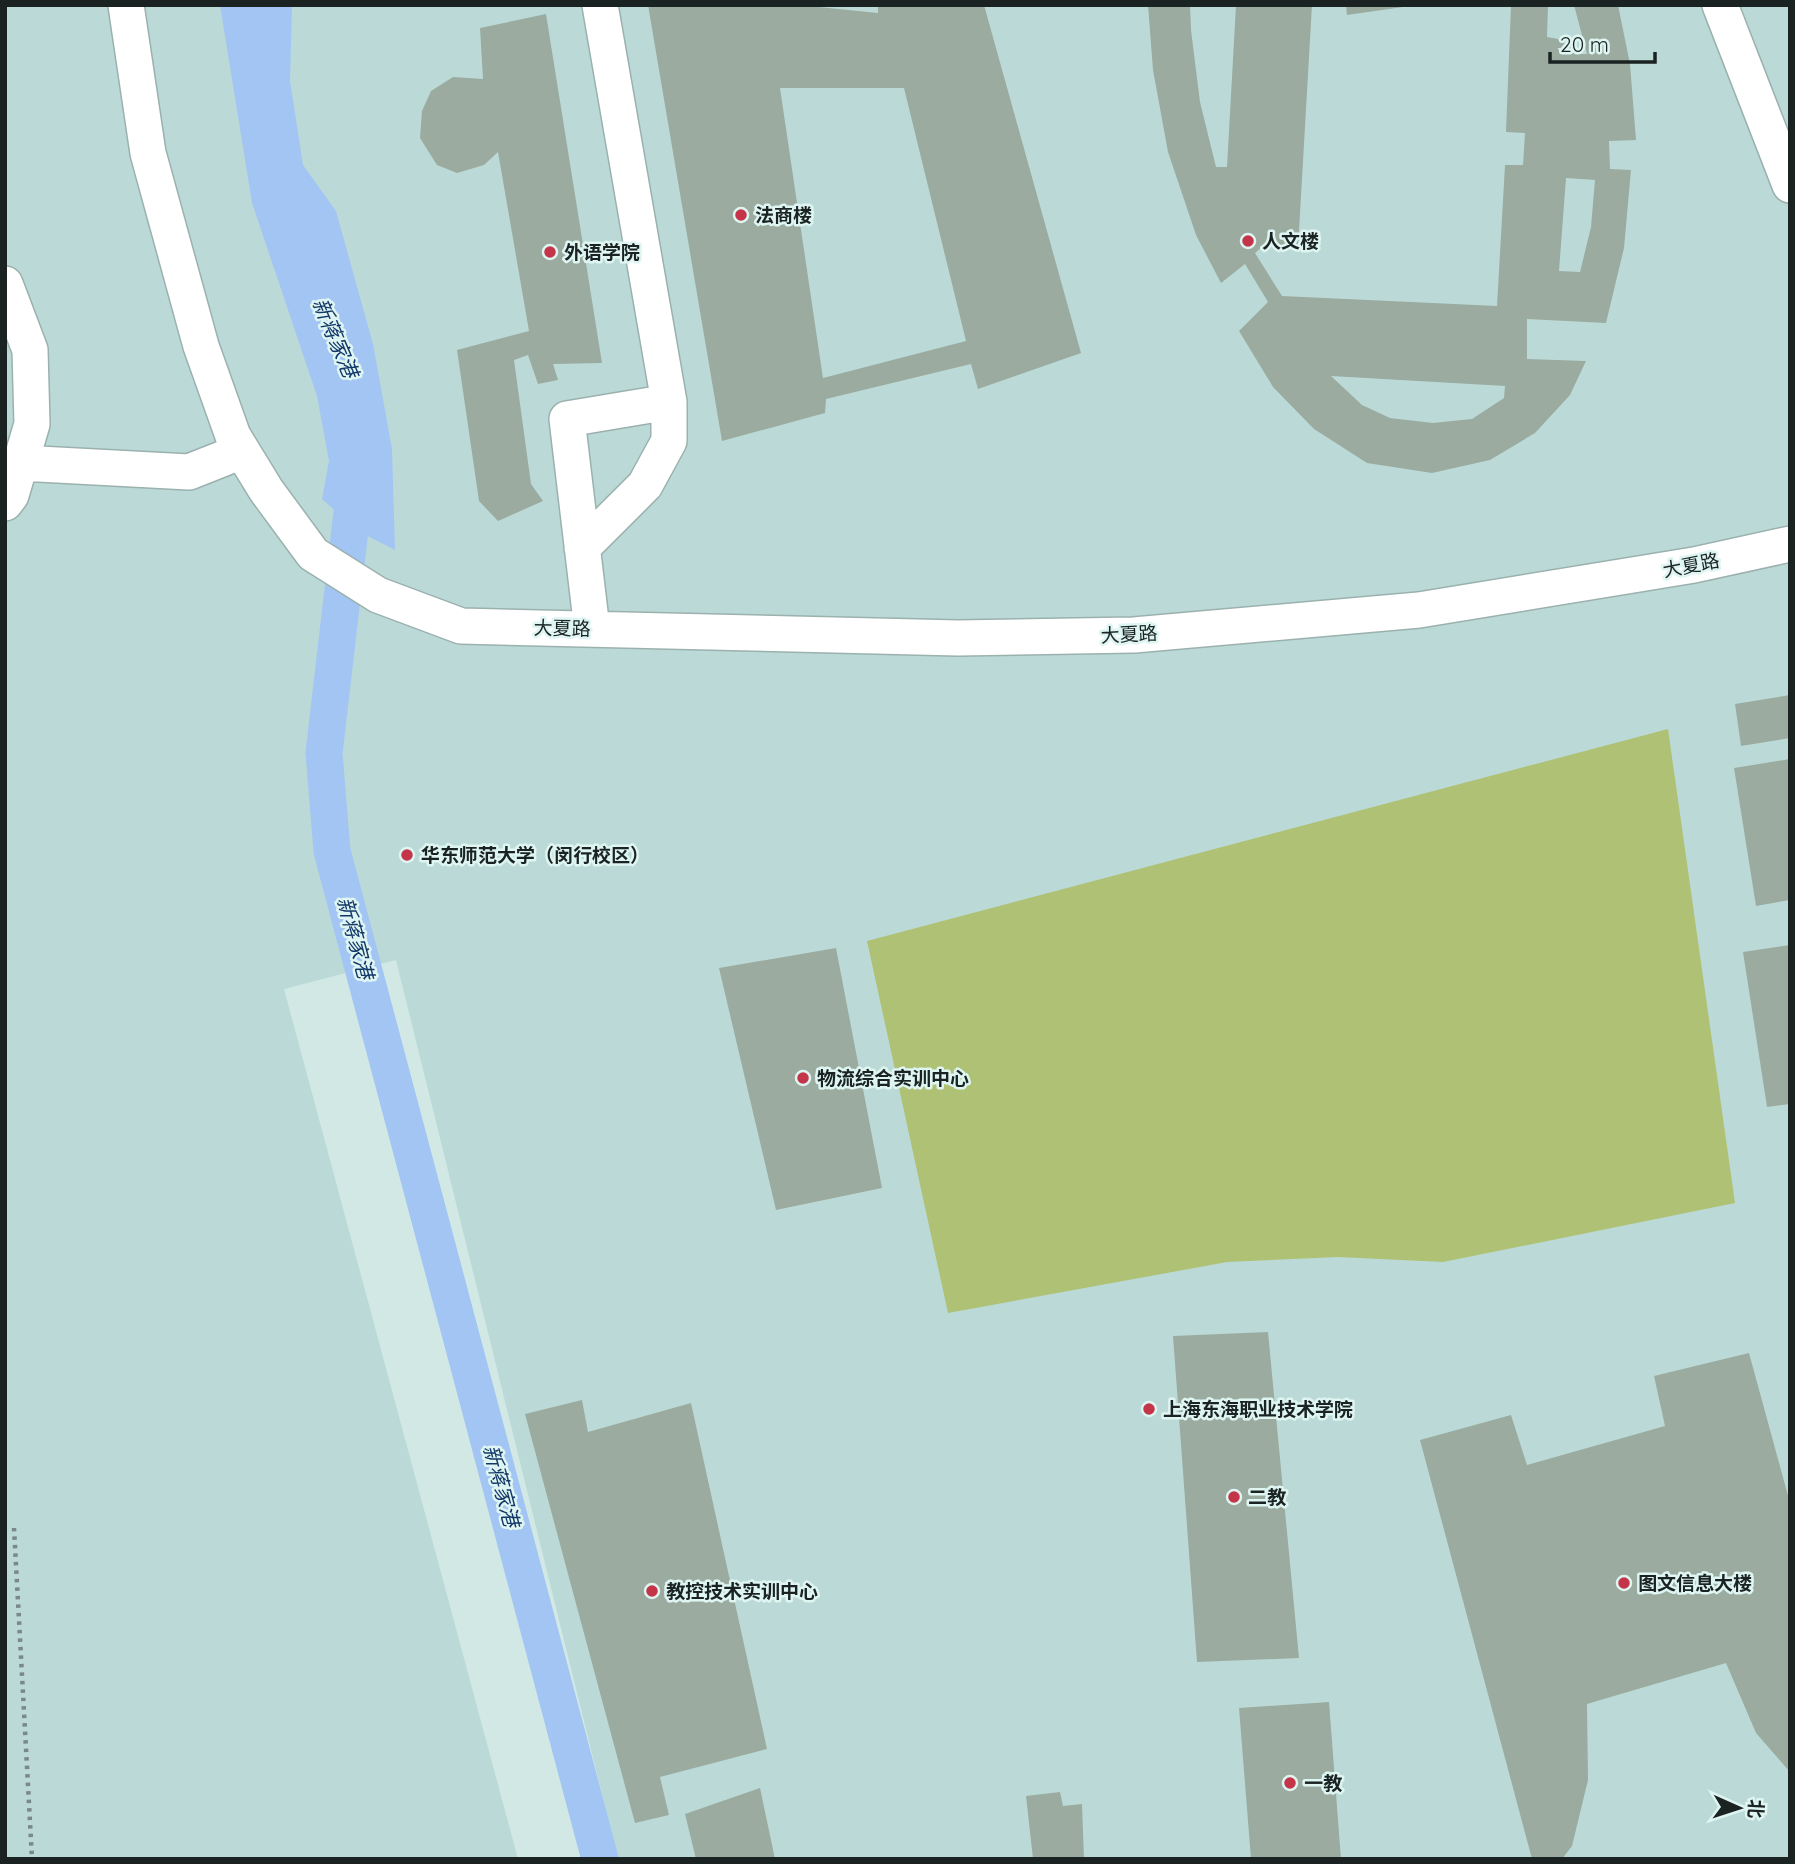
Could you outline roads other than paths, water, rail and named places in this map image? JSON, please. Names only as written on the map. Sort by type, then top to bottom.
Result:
[{"type":"street","name":"大夏路","points":[[126,5],[148,153],[201,346],[233,436],[267,490],[313,554],[378,595],[461,626],[958,638],[1134,635],[1419,610],[1694,565],[1790,544]]},
{"type":"street","points":[[582,548],[645,485],[669,441],[669,402],[600,5]]},
{"type":"street","points":[[1720,5],[1790,185]]},
{"type":"street","points":[[5,284],[30,350],[33,424],[11,495],[5,503]]},
{"type":"street","points":[[592,629],[567,419],[669,402]]},
{"type":"street","points":[[20,463],[189,472],[242,451]]},
{"type":"water","points":[[220,5],[292,5],[290,81],[303,165],[336,211],[373,344],[392,449],[395,550],[358,531],[322,499],[329,461],[317,396],[252,203]]},
{"type":"waterway","name":"新蒋家港","points":[[356,478],[324,753],[332,851],[600,1859]]},
{"type":"place","name":"法商楼","points":[[741,215]]},
{"type":"place","name":"人文楼","points":[[1248,241]]},
{"type":"place","name":"外语学院","points":[[550,252]]},
{"type":"place","name":"华东师范大学（闵行校区）","points":[[407,855]]},
{"type":"place","name":"物流综合实训中心","points":[[803,1078]]},
{"type":"place","name":"上海东海职业技术学院","points":[[1149,1409]]},
{"type":"place","name":"二教","points":[[1234,1497]]},
{"type":"place","name":"图文信息大楼","points":[[1624,1583]]},
{"type":"place","name":"教控技术实训中心","points":[[652,1591]]},
{"type":"place","name":"一教","points":[[1290,1783]]}]
